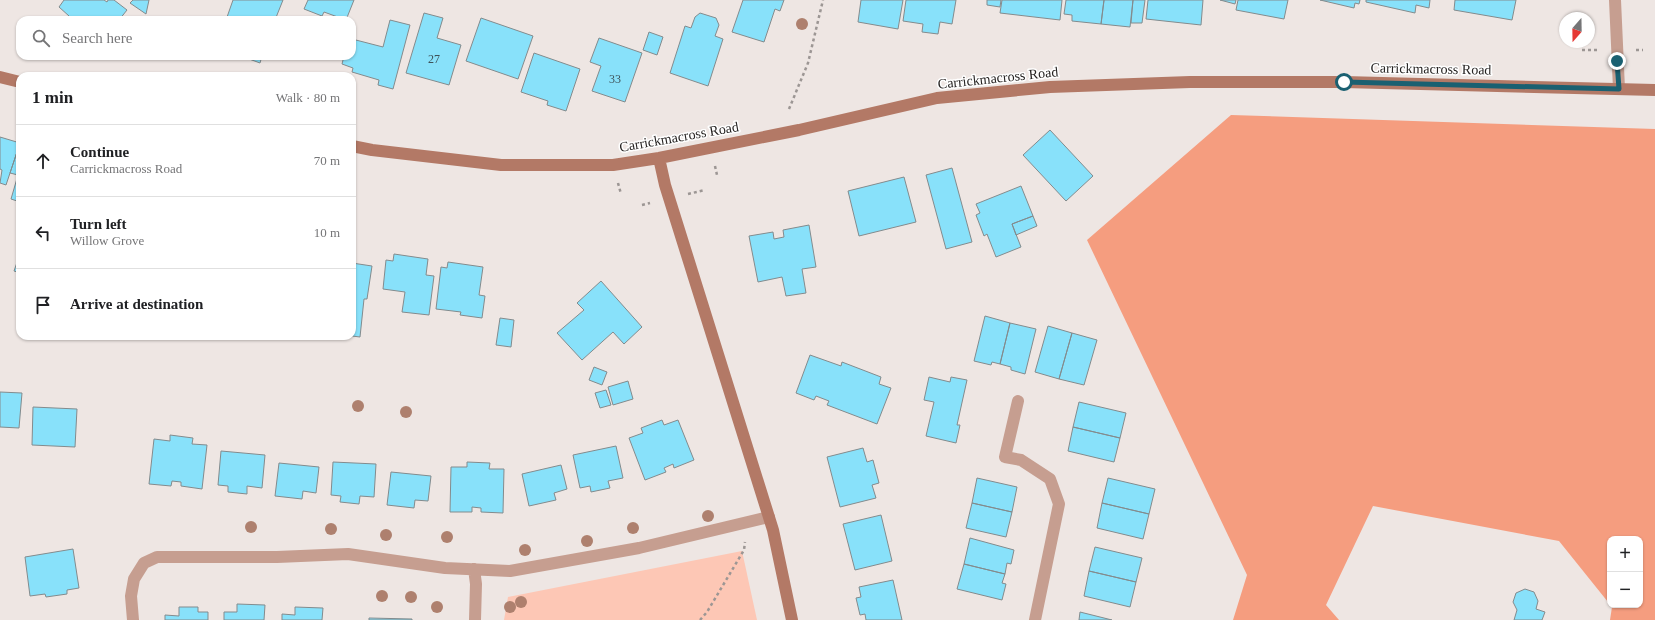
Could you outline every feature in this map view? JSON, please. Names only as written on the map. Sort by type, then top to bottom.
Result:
[{"type":"main road","points":[[0,77],[16,81]]},
{"type":"main road","name":"Carrickmacross Road","points":[[356,147],[501,165],[613,165],[659,158],[799,130],[937,98],[1050,87],[1203,82],[1344,82],[1655,90]]},
{"type":"main road","points":[[659,158],[665,185],[769,517],[782,568],[792,620]]},
{"type":"street","points":[[1615,0],[1619,89]]},
{"type":"street","points":[[1018,401],[1005,457],[1021,460],[1050,479],[1059,504],[1035,620]]},
{"type":"street","points":[[133,620],[131,596],[134,579],[144,563],[157,557],[277,557],[348,554],[445,568],[510,571],[638,548],[769,517]]},
{"type":"street","points":[[474,569],[476,584],[475,620]]},
{"type":"path","points":[[789,109],[808,63],[823,0]]},
{"type":"path","points":[[700,620],[707,612],[744,550],[747,521]]},
{"type":"shaded area","points":[[1231,115],[1655,129],[1655,620],[1610,620],[1612,608],[1643,608],[1643,536],[1607,536],[1607,601],[1559,541],[1373,506],[1326,605],[1339,620],[1233,620],[1247,575],[1087,240]]},
{"type":"shaded area","points":[[742,551],[757,620],[504,620],[508,597]]},
{"type":"building","points":[[64,0],[104,0],[107,2],[108,0],[114,0],[127,10],[122,16],[69,16],[59,7]]},
{"type":"building","points":[[133,0],[149,0],[146,14],[130,3]]},
{"type":"building","points":[[233,0],[283,0],[277,16],[227,16]]},
{"type":"building","points":[[308,0],[354,0],[348,16],[335,16],[324,12],[322,16],[304,9]]},
{"type":"building","points":[[743,0],[784,0],[780,11],[775,9],[764,42],[732,32]]},
{"type":"building","points":[[861,0],[903,0],[898,29],[858,22]]},
{"type":"building","points":[[906,0],[956,0],[952,24],[940,22],[938,34],[922,32],[923,24],[903,21]]},
{"type":"building","points":[[987,0],[1001,0],[1000,7],[987,5]]},
{"type":"building","points":[[1002,0],[1062,0],[1060,20],[1000,13]]},
{"type":"building","points":[[1066,0],[1104,0],[1101,24],[1072,21],[1072,15],[1064,14]]},
{"type":"building","points":[[1104,0],[1133,0],[1130,27],[1101,24]]},
{"type":"building","points":[[1133,0],[1145,0],[1142,23],[1131,23]]},
{"type":"building","points":[[1148,0],[1203,0],[1201,25],[1146,19]]},
{"type":"building","points":[[1220,0],[1236,0],[1235,4]]},
{"type":"building","points":[[1238,0],[1288,0],[1284,19],[1236,10]]},
{"type":"building","points":[[1320,0],[1360,0],[1359,4],[1355,3],[1354,8]]},
{"type":"building","points":[[1366,0],[1430,0],[1429,8],[1416,5],[1415,13],[1366,2]]},
{"type":"building","points":[[1455,0],[1516,0],[1512,20],[1454,10]]},
{"type":"building","points":[[424,13],[443,18],[437,38],[461,45],[449,85],[406,73]]},
{"type":"building","points":[[700,13],[716,18],[719,25],[715,36],[723,39],[708,86],[670,73],[685,26],[691,28],[695,17]]},
{"type":"building","points":[[481,18],[533,36],[518,79],[466,61]]},
{"type":"building","points":[[390,20],[410,25],[393,89],[378,85],[379,80],[352,72],[353,68],[342,64],[343,60],[356,60],[356,40],[383,47]]},
{"type":"building","points":[[649,32],[663,37],[657,55],[643,50]]},
{"type":"building","points":[[599,38],[642,53],[625,102],[592,91],[601,66],[590,62]]},
{"type":"building","points":[[534,53],[580,69],[566,111],[547,105],[548,101],[521,92]]},
{"type":"building","points":[[252,60],[261,60],[260,63]]},
{"type":"building","points":[[1050,130],[1093,176],[1066,201],[1023,155]]},
{"type":"building","points":[[0,137],[16,142],[16,155],[6,185],[0,183],[2,170],[0,169]]},
{"type":"building","points":[[16,155],[16,174],[10,173]]},
{"type":"building","points":[[952,168],[972,242],[946,249],[926,175]]},
{"type":"building","points":[[904,177],[916,222],[859,236],[848,191]]},
{"type":"building","points":[[16,182],[16,201],[11,199]]},
{"type":"building","points":[[1021,186],[1033,216],[1012,224],[1021,247],[996,257],[987,234],[984,236],[976,215],[980,213],[976,204]]},
{"type":"building","points":[[1033,216],[1037,226],[1016,235],[1012,224]]},
{"type":"building","points":[[809,225],[816,267],[802,269],[806,293],[786,296],[782,277],[758,282],[749,236],[773,232],[774,239],[784,237],[783,230]]},
{"type":"building","points":[[394,254],[428,259],[426,275],[434,276],[429,315],[402,312],[405,292],[383,289],[386,260],[393,261]]},
{"type":"building","points":[[448,262],[483,267],[479,295],[485,296],[482,318],[460,315],[461,312],[436,309],[441,267],[447,268]]},
{"type":"building","points":[[356,264],[372,266],[367,299],[364,299],[360,337],[356,336]]},
{"type":"building","points":[[601,281],[642,327],[624,344],[613,332],[582,360],[557,333],[584,310],[577,303]]},
{"type":"building","points":[[985,316],[1010,323],[1000,364],[992,362],[991,365],[974,361]]},
{"type":"building","points":[[500,318],[514,320],[511,347],[496,345]]},
{"type":"building","points":[[1010,323],[1036,329],[1025,374],[1011,370],[1011,367],[1000,364]]},
{"type":"building","points":[[1048,326],[1072,333],[1059,379],[1035,372]]},
{"type":"building","points":[[1072,333],[1097,340],[1084,385],[1059,379]]},
{"type":"building","points":[[810,355],[841,366],[842,362],[881,377],[879,384],[891,388],[877,424],[827,405],[829,401],[816,396],[814,400],[796,393]]},
{"type":"building","points":[[594,367],[607,372],[602,385],[589,380]]},
{"type":"building","points":[[929,377],[950,382],[951,377],[967,380],[957,425],[960,425],[956,443],[926,436],[934,402],[924,400]]},
{"type":"building","points":[[628,381],[633,399],[613,405],[608,387]]},
{"type":"building","points":[[606,390],[611,405],[600,408],[595,393]]},
{"type":"building","points":[[0,392],[22,393],[19,428],[0,427]]},
{"type":"building","points":[[1079,402],[1126,413],[1120,438],[1073,427]]},
{"type":"building","points":[[33,407],[77,409],[75,447],[32,445]]},
{"type":"building","points":[[662,420],[664,425],[678,420],[694,460],[674,468],[673,464],[664,468],[666,472],[645,480],[629,438],[643,433],[641,428]]},
{"type":"building","points":[[1073,427],[1120,438],[1114,462],[1068,451]]},
{"type":"building","points":[[170,435],[193,438],[192,444],[207,445],[202,489],[181,486],[181,482],[172,481],[171,486],[149,484],[154,439],[170,441]]},
{"type":"building","points":[[616,446],[623,478],[608,481],[610,488],[591,492],[590,486],[580,488],[573,455]]},
{"type":"building","points":[[863,448],[867,462],[873,460],[879,483],[872,485],[876,498],[840,507],[827,457]]},
{"type":"building","points":[[221,451],[265,455],[262,488],[247,486],[247,494],[228,492],[228,486],[218,485]]},
{"type":"building","points":[[333,462],[376,464],[374,497],[360,496],[359,504],[340,502],[341,496],[331,495]]},
{"type":"building","points":[[467,462],[490,463],[489,469],[504,469],[503,513],[481,512],[481,508],[472,507],[472,512],[450,512],[451,467],[467,467]]},
{"type":"building","points":[[279,463],[319,467],[316,493],[303,491],[302,499],[275,496]]},
{"type":"building","points":[[561,465],[567,489],[554,493],[556,500],[529,506],[522,474]]},
{"type":"building","points":[[391,472],[431,476],[428,501],[415,500],[414,508],[387,505]]},
{"type":"building","points":[[977,478],[1017,487],[1012,512],[972,503]]},
{"type":"building","points":[[1108,478],[1155,489],[1149,514],[1102,503]]},
{"type":"building","points":[[972,503],[1012,512],[1006,537],[966,528]]},
{"type":"building","points":[[1102,503],[1149,514],[1143,539],[1097,528]]},
{"type":"building","points":[[881,515],[892,561],[855,570],[843,524]]},
{"type":"building","points":[[970,538],[1014,550],[1011,564],[1007,563],[1005,574],[964,564]]},
{"type":"building","points":[[1095,547],[1142,558],[1136,582],[1089,571]]},
{"type":"building","points":[[73,549],[79,588],[67,590],[67,594],[46,597],[45,594],[30,596],[25,557]]},
{"type":"building","points":[[964,564],[1005,574],[1002,583],[1006,584],[1002,600],[957,589]]},
{"type":"building","points":[[1089,571],[1136,582],[1130,607],[1084,596]]},
{"type":"building","points":[[893,580],[902,620],[866,620],[865,614],[860,615],[856,598],[861,597],[859,587]]},
{"type":"building","points":[[1525,589],[1534,592],[1538,601],[1536,609],[1545,612],[1542,620],[1514,620],[1517,610],[1513,602],[1516,593]]},
{"type":"building","points":[[237,604],[265,605],[264,620],[224,620],[224,612],[237,612]]},
{"type":"building","points":[[179,607],[198,607],[198,612],[208,612],[208,620],[165,620],[165,615],[179,616]]},
{"type":"building","points":[[295,607],[323,608],[322,620],[282,620],[282,614],[295,615]]},
{"type":"building","points":[[1080,612],[1112,620],[1079,620]]},
{"type":"building","points":[[369,618],[412,619],[412,620],[369,620]]},
{"type":"route","points":[[1344,82],[1619,89],[1617,61]]}]
